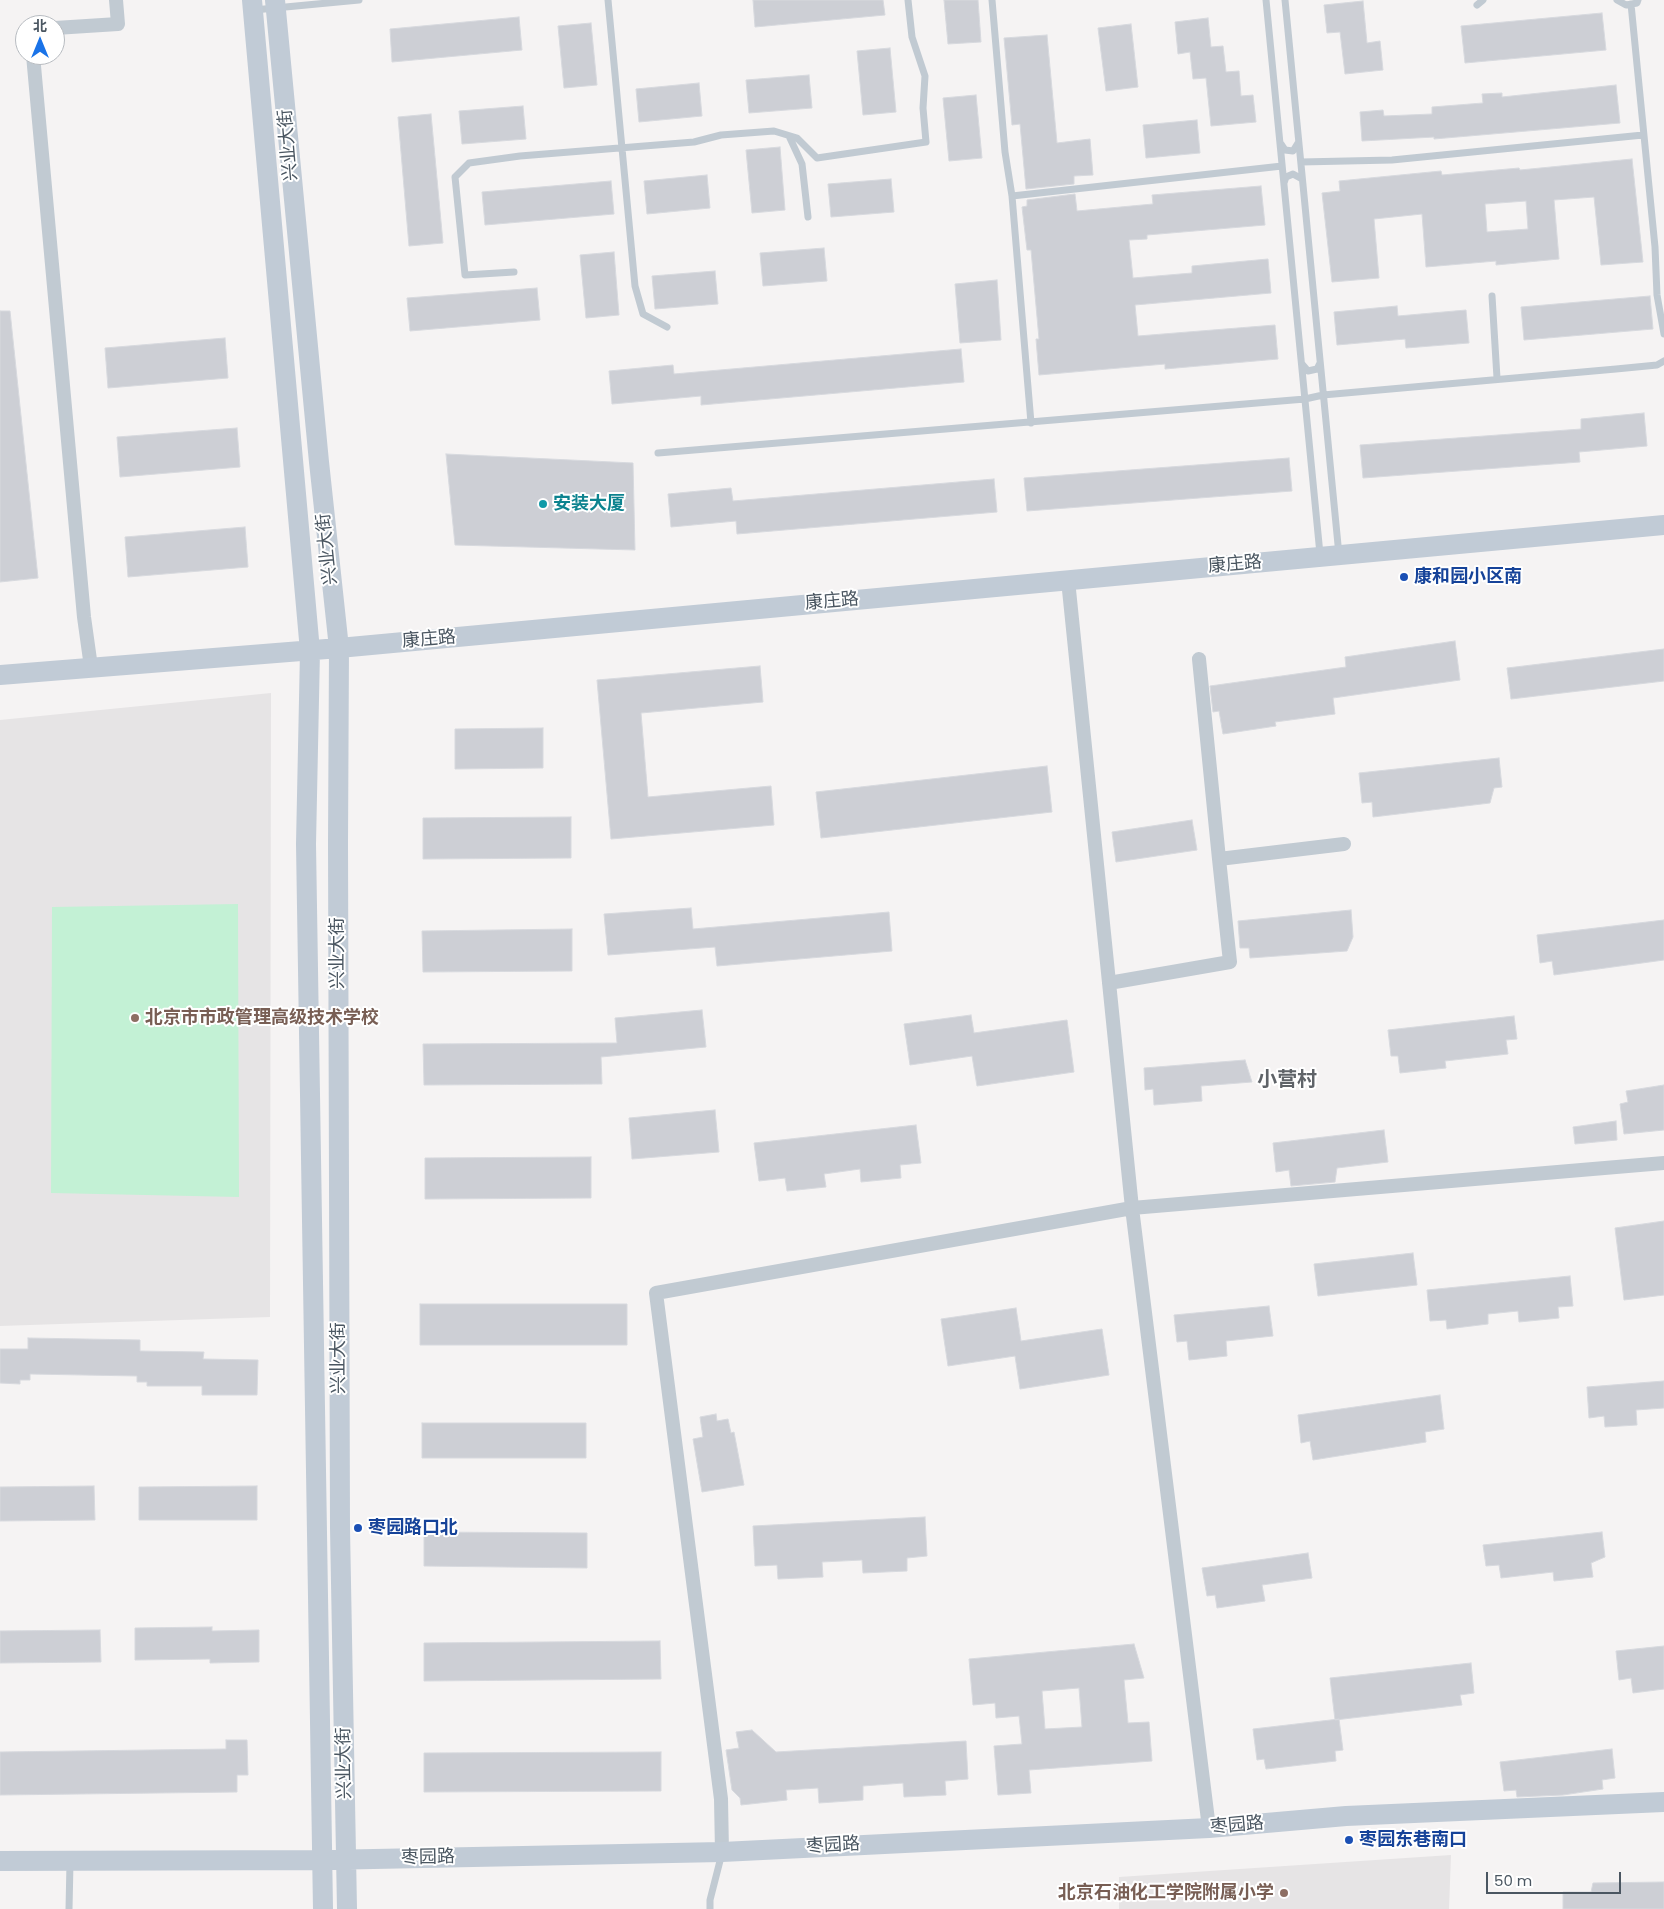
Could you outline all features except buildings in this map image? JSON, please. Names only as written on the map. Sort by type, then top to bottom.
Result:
[{"type":"main road","name":"兴业大街","points":[[275,4],[317,442],[339,648],[340,1528],[347,1909]]},
{"type":"main road","name":"兴业大街","points":[[253,5],[310,650],[306,844],[324,1860],[323,1909]]},
{"type":"main road","name":"康庄路","points":[[0,675],[339,648],[1664,525]]},
{"type":"main road","name":"枣园路","points":[[0,1861],[347,1860],[722,1852],[1209,1828],[1346,1816],[1664,1802]]},
{"type":"street","points":[[65,27],[118,24],[116,0]]},
{"type":"street","points":[[34,65],[83,607],[91,667]]},
{"type":"street","points":[[1068,580],[1132,1208],[1209,1828]]},
{"type":"street","points":[[1109,983],[1230,962],[1199,659]]},
{"type":"street","points":[[1219,859],[1344,844]]},
{"type":"street","points":[[722,1852],[721,1799],[656,1293],[1132,1208],[1664,1163]]},
{"type":"lane","points":[[253,5],[359,0]]},
{"type":"lane","points":[[608,0],[635,286],[643,314],[667,327]]},
{"type":"lane","points":[[514,272],[465,275],[455,177],[468,163],[520,156],[694,142],[721,135],[774,131],[797,138],[817,158],[926,142],[923,108],[925,76],[912,37],[908,0]]},
{"type":"lane","points":[[992,0],[1005,152],[1012,196],[1031,423]]},
{"type":"lane","points":[[1266,0],[1305,399],[1330,556]]},
{"type":"lane","points":[[1285,0],[1324,394],[1330,556]]},
{"type":"lane","points":[[1617,0],[1626,4],[1637,3],[1638,0]]},
{"type":"lane","points":[[1631,4],[1656,247],[1657,295],[1664,334]]},
{"type":"lane","points":[[1301,162],[1392,160],[1643,135]]},
{"type":"lane","points":[[789,136],[802,164],[808,217]]},
{"type":"lane","points":[[1280,142],[1285,150],[1293,150],[1299,142]]},
{"type":"lane","points":[[1012,196],[1282,166]]},
{"type":"lane","points":[[1284,184],[1286,177],[1293,174],[1302,179]]},
{"type":"lane","points":[[1492,296],[1498,378]]},
{"type":"lane","points":[[658,453],[1305,399],[1324,394],[1657,365],[1664,361]]},
{"type":"lane","points":[[1302,364],[1308,371],[1317,369],[1320,363]]},
{"type":"lane","points":[[710,1909],[710,1900],[722,1852]]},
{"type":"lane","points":[[69,1909],[70,1862]]},
{"type":"shaded area","name":"北京市市政管理高级技术学校","points":[[271,693],[270,1317],[0,1326],[0,720]]},
{"type":"shaded area","name":"北京石油化工学院附属小学","points":[[1451,1855],[1449,1909],[1119,1909],[1119,1877]]},
{"type":"green space","points":[[238,904],[239,1197],[51,1193],[52,907]]},
{"type":"place","name":"安装大厦","points":[[543,504]]},
{"type":"place","name":"康和园小区南","points":[[1404,577]]},
{"type":"place","name":"北京市市政管理高级技术学校","points":[[135,1018]]},
{"type":"place","name":"枣园路口北","points":[[358,1528]]},
{"type":"place","name":"枣园东巷南口","points":[[1349,1840]]},
{"type":"place","name":"北京石油化工学院附属小学","points":[[1284,1893]]},
{"type":"district","name":"小营村","points":[[1287,1081]]}]
